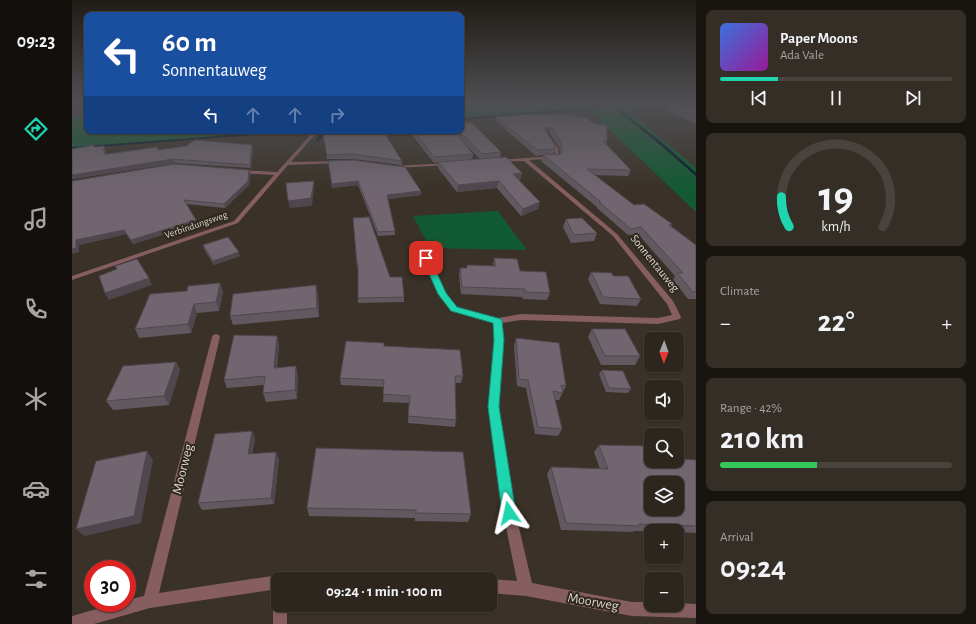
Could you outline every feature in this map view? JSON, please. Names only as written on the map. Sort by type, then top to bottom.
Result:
[{"type":"street","name":"Verbindungsweg","points":[[72,278],[236,222],[313,134]]},
{"type":"street","points":[[496,161],[557,157],[556,148],[547,134]]},
{"type":"street","name":"Sonnentauweg","points":[[427,250],[426,258],[442,294],[454,309],[498,321],[521,317],[658,321],[677,317],[670,303],[615,235],[526,159]]},
{"type":"street","points":[[288,164],[346,162]]},
{"type":"street","points":[[392,167],[400,168],[454,164]]},
{"type":"street","points":[[234,170],[279,174]]},
{"type":"street","points":[[498,321],[499,340],[493,407],[506,498],[526,590]]},
{"type":"street","name":"Moorweg","points":[[150,601],[216,337]]},
{"type":"street","points":[[72,623],[150,601],[271,583]]},
{"type":"street","name":"Moorweg","points":[[497,587],[526,590],[632,609],[696,612]]},
{"type":"street","points":[[280,612],[280,624]]},
{"type":"green space","points":[[72,132],[84,132],[84,134],[252,134],[72,148]]},
{"type":"green space","points":[[612,132],[653,132],[696,168],[696,212]]},
{"type":"green space","points":[[498,211],[527,250],[430,248],[413,216]]},
{"type":"building","points":[[464,132],[481,132],[501,152],[482,154],[462,134],[464,134]]},
{"type":"building","points":[[515,132],[546,132],[554,143],[555,149],[537,150]]},
{"type":"building","points":[[554,132],[607,132],[607,141],[603,141],[631,170],[587,169],[634,205],[644,204],[672,224],[669,225],[696,245],[696,292],[693,292],[677,273],[683,273],[641,227],[631,229],[599,202],[601,202],[543,155],[561,154],[561,142]]},
{"type":"building","points":[[323,134],[385,134],[402,161],[353,154],[327,155]]},
{"type":"building","points":[[416,134],[462,134],[459,135],[459,137],[473,154],[434,157]]},
{"type":"building","points":[[195,140],[252,145],[250,165],[173,159],[72,175],[72,149],[94,145],[94,147],[104,146],[104,154],[108,154],[157,147],[158,150],[186,146]]},
{"type":"building","points":[[506,157],[522,173],[513,174],[540,202],[523,209],[499,181],[458,185],[438,162]]},
{"type":"building","points":[[353,160],[405,167],[421,191],[387,195],[395,231],[378,232],[358,181],[332,184],[328,161]]},
{"type":"building","points":[[174,164],[249,170],[248,181],[224,204],[184,200],[196,220],[131,240],[124,230],[76,240],[76,248],[72,249],[72,181]]},
{"type":"building","points":[[314,181],[311,198],[288,201],[286,183]]},
{"type":"building","points":[[369,217],[390,277],[402,277],[404,297],[358,298],[358,264],[353,218]]},
{"type":"building","points":[[582,218],[597,233],[574,235],[566,219]]},
{"type":"building","points":[[228,237],[239,252],[213,261],[203,245]]},
{"type":"building","points":[[494,258],[517,259],[520,271],[546,272],[550,293],[525,292],[525,289],[462,287],[460,268],[467,268],[467,265],[496,266]]},
{"type":"building","points":[[137,259],[149,278],[105,293],[99,276],[117,269],[115,266]]},
{"type":"building","points":[[591,272],[612,273],[613,276],[628,276],[641,299],[603,297]]},
{"type":"building","points":[[220,283],[216,302],[194,304],[188,324],[135,329],[150,294],[187,291],[188,286]]},
{"type":"building","points":[[316,285],[317,308],[230,316],[233,294]]},
{"type":"building","points":[[592,329],[625,329],[640,356],[605,356]]},
{"type":"building","points":[[234,335],[277,336],[274,368],[296,366],[295,390],[263,393],[265,376],[224,380]]},
{"type":"building","points":[[516,338],[559,343],[566,386],[561,385],[563,393],[553,391],[562,429],[538,427],[528,380],[519,379]]},
{"type":"building","points":[[346,341],[384,343],[384,346],[460,350],[463,376],[455,376],[456,420],[408,416],[410,396],[383,394],[384,380],[340,378]]},
{"type":"building","points":[[176,362],[164,396],[106,401],[123,366]]},
{"type":"building","points":[[602,370],[623,371],[631,389],[609,388]]},
{"type":"building","points":[[252,431],[248,454],[276,452],[271,498],[198,503],[215,434]]},
{"type":"building","points":[[599,445],[644,446],[644,468],[684,468],[684,459],[696,460],[696,526],[684,526],[684,524],[639,524],[639,526],[566,523],[551,467],[608,469]]},
{"type":"building","points":[[316,448],[463,452],[471,514],[416,513],[416,510],[307,508]]},
{"type":"building","points":[[147,451],[134,516],[76,529],[96,461]]},
{"type":"waterway","points":[[647,132],[696,175]]},
{"type":"waterway","points":[[72,148],[256,134]]},
{"type":"waterway","points":[[318,140],[323,134]]},
{"type":"route","points":[[426,258],[442,294],[454,309],[498,321],[499,340],[493,407],[509,513]]}]
